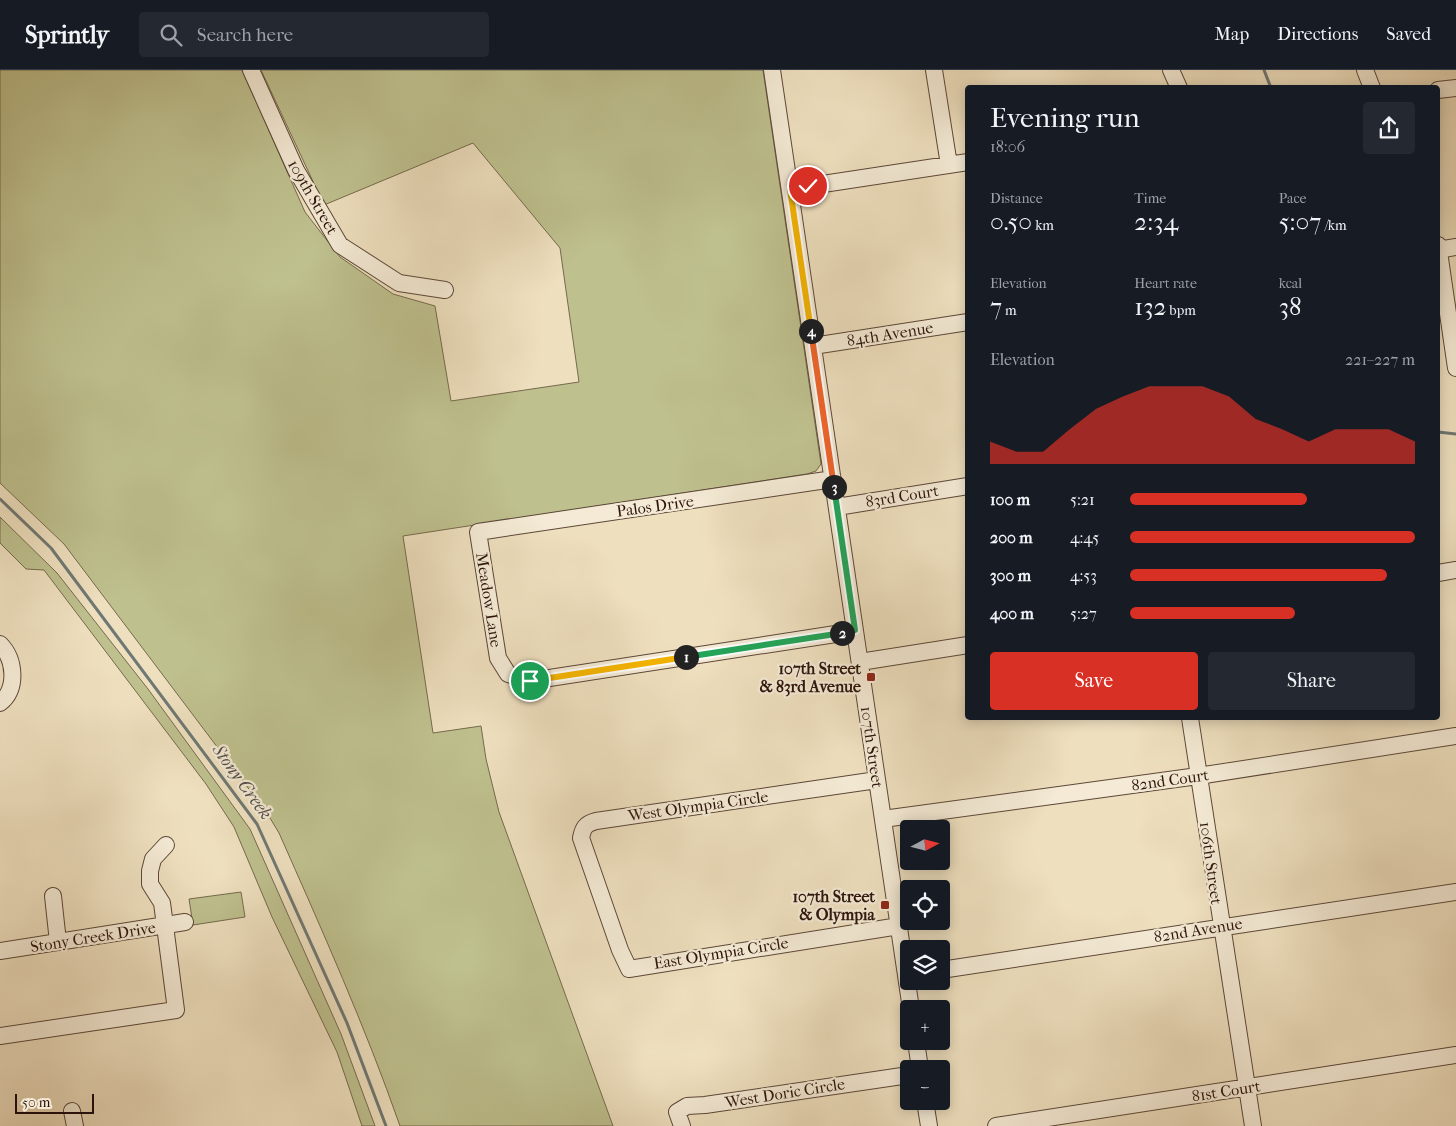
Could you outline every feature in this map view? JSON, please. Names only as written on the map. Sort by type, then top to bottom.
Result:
[{"type":"street","name":"109th Street","points":[[251,70],[296,170],[340,245],[400,283],[445,290]]},
{"type":"street","name":"107th Street","points":[[772,70],[902,940]]},
{"type":"street","points":[[934,70],[949,165]]},
{"type":"street","points":[[1171,70],[1177,85]]},
{"type":"street","points":[[1365,70],[1371,85]]},
{"type":"street","points":[[1440,90],[1456,88]]},
{"type":"street","points":[[790,189],[965,162]]},
{"type":"street","points":[[1440,248],[1456,247]]},
{"type":"street","points":[[1440,261],[1456,368]]},
{"type":"street","name":"84th Avenue","points":[[813,346],[965,322]]},
{"type":"street","name":"Palos Drive","points":[[478,532],[832,479]]},
{"type":"street","name":"83rd Court","points":[[837,507],[965,486]]},
{"type":"street","name":"Meadow Lane","points":[[478,532],[498,658],[508,674],[530,681],[855,630]]},
{"type":"street","points":[[1440,573],[1456,570]]},
{"type":"street","points":[[0,644],[12,665],[13,683],[6,699],[0,703]]},
{"type":"street","points":[[860,662],[965,646]]},
{"type":"street","name":"106th Street","points":[[1190,720],[1220,926],[1253,1126]]},
{"type":"street","name":"82nd Court","points":[[883,819],[1198,776],[1456,736]]},
{"type":"street","name":"West Olympia Circle","points":[[597,888],[581,838],[584,828],[589,823],[877,780]]},
{"type":"street","points":[[0,1036],[176,1010],[163,926],[162,903],[150,884],[150,871],[153,859],[166,846]]},
{"type":"street","name":"East Olympia Circle","points":[[597,888],[629,969],[899,926]]},
{"type":"street","name":"82nd Avenue","points":[[950,969],[1220,926],[1456,892]]},
{"type":"street","points":[[53,896],[58,942]]},
{"type":"street","name":"Stony Creek Drive","points":[[0,951],[185,922]]},
{"type":"street","name":"81st Court","points":[[996,1126],[1456,1055]]},
{"type":"street","name":"West Doric Circle","points":[[682,1126],[677,1112],[687,1106],[900,1076]]},
{"type":"street","points":[[926,1110],[929,1126]]},
{"type":"green space","points":[[0,70],[242,70],[305,212],[340,257],[393,294],[435,306],[451,401],[579,382],[560,248],[473,143],[324,205],[261,70],[763,70],[821,464],[816,471],[807,474],[403,536],[433,733],[481,726],[486,759],[499,812],[613,1126],[400,1126],[342,978],[279,833],[267,813],[64,544],[0,483]]},
{"type":"green space","points":[[0,517],[57,573],[148,689],[250,829],[341,1034],[375,1126],[362,1126],[337,1052],[272,917],[234,827],[206,784],[44,570],[26,569],[0,543]]},
{"type":"green space","points":[[241,892],[245,917],[193,925],[189,899]]},
{"type":"waterway","points":[[1264,70],[1270,85]]},
{"type":"waterway","points":[[1440,432],[1456,434]]},
{"type":"waterway","name":"Stony Creek","points":[[0,499],[51,548],[257,824],[347,1023],[386,1126]]},
{"type":"place","name":"107th Street & 83rd Avenue","points":[[871,677]]},
{"type":"place","name":"107th Street & Olympia","points":[[885,905]]},
{"type":"route","points":[[530,681],[855,630],[790,189],[808,186]]}]
